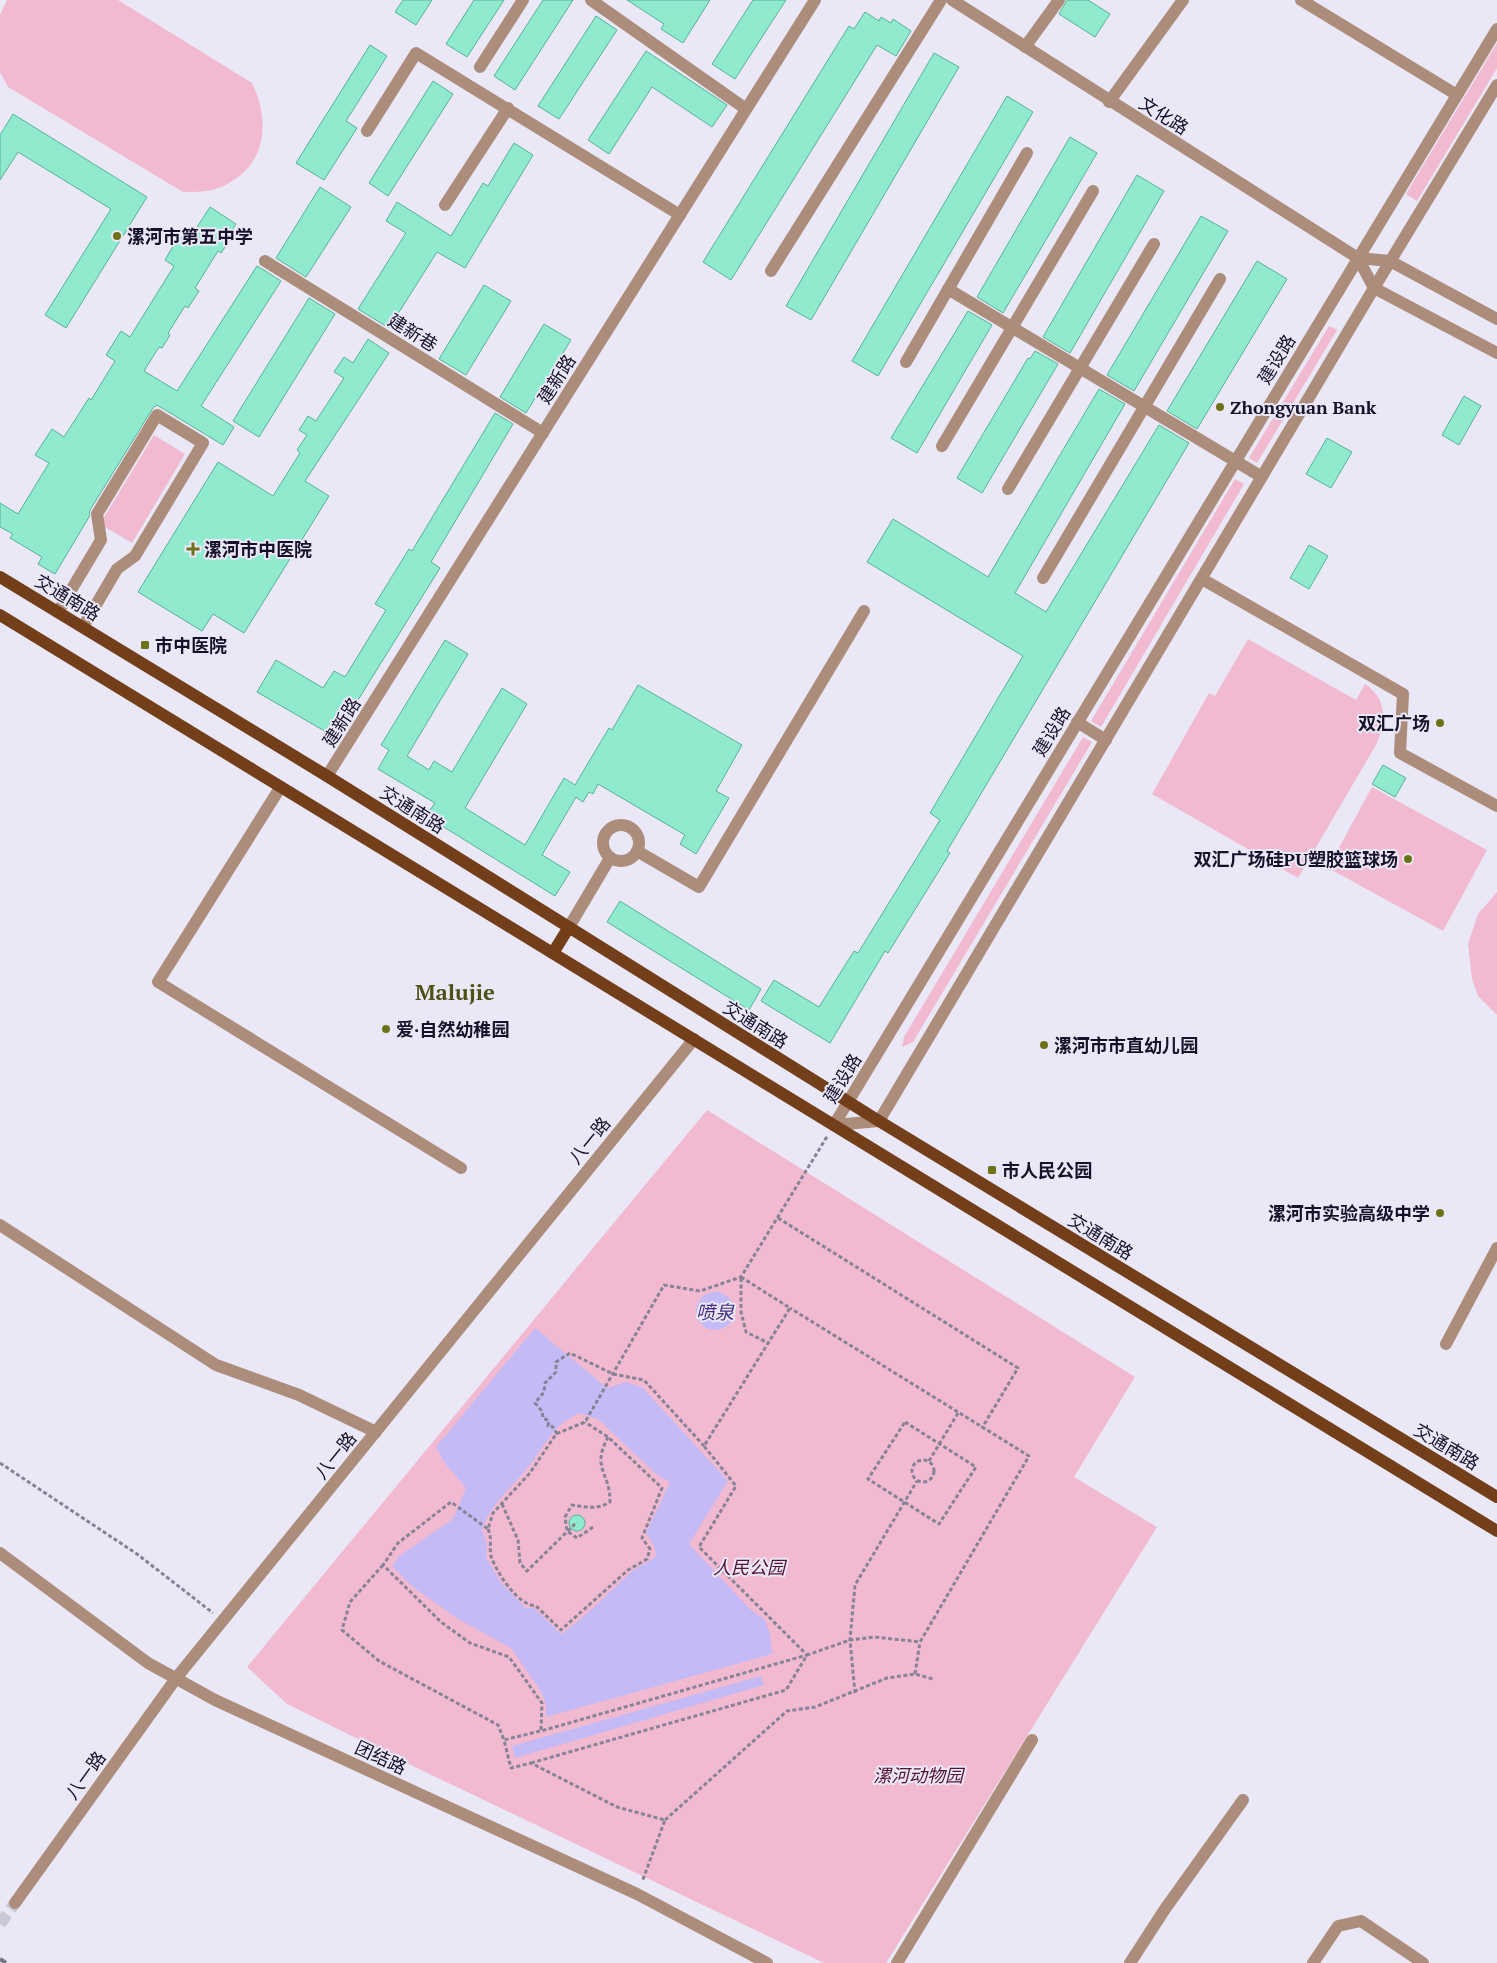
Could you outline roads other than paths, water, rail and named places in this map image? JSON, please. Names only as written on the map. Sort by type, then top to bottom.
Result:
[{"type":"main road","name":"交通南路","points":[[0,577],[327,776],[879,1122],[1497,1497]]},
{"type":"main road","points":[[0,615],[1497,1531]]},
{"type":"main road","points":[[553,953],[569,927]]},
{"type":"street","points":[[480,67],[522,0]]},
{"type":"street","points":[[591,0],[746,109]]},
{"type":"street","name":"建新路","points":[[327,776],[815,0]]},
{"type":"street","points":[[771,271],[942,0]]},
{"type":"street","name":"文化路","points":[[952,0],[1109,102],[1358,258],[1390,261],[1497,319]]},
{"type":"street","points":[[1025,47],[1059,0]]},
{"type":"street","points":[[1109,102],[1183,0]]},
{"type":"street","points":[[1301,0],[1457,95]]},
{"type":"street","name":"建设路","points":[[834,1125],[1497,29]]},
{"type":"street","points":[[367,131],[416,53],[680,215]]},
{"type":"street","points":[[879,1122],[1390,261],[1497,85]]},
{"type":"street","points":[[445,205],[508,108]]},
{"type":"street","points":[[906,362],[1027,153]]},
{"type":"street","points":[[942,446],[1093,191]]},
{"type":"street","points":[[1008,489],[1154,244]]},
{"type":"street","name":"文化路","points":[[1358,258],[1374,288]]},
{"type":"street","name":"建新巷","points":[[265,261],[543,433]]},
{"type":"street","points":[[1043,578],[1220,279]]},
{"type":"street","points":[[1374,288],[1497,354]]},
{"type":"street","points":[[948,289],[1262,476]]},
{"type":"street","points":[[58,612],[101,540],[97,514],[157,415],[203,443],[135,556],[117,569],[83,627]]},
{"type":"street","points":[[1202,580],[1403,694],[1400,753],[1497,806]]},
{"type":"street","points":[[637,851],[699,887],[864,611]]},
{"type":"street","points":[[1077,722],[1106,740]]},
{"type":"street","points":[[280,788],[158,982],[461,1168]]},
{"type":"street","points":[[616,826],[627,826],[636,834],[638,839],[637,851],[633,856],[622,861],[610,858],[604,849],[603,843],[606,832],[616,826]]},
{"type":"street","points":[[569,927],[610,858]]},
{"type":"street","name":"八一路","points":[[15,1903],[177,1678],[694,1039]]},
{"type":"street","name":"建设路","points":[[834,1125],[879,1122]]},
{"type":"street","points":[[0,1225],[216,1365],[299,1395],[376,1432]]},
{"type":"street","points":[[1446,1344],[1497,1248]]},
{"type":"street","name":"团结路","points":[[0,1553],[148,1663],[215,1700],[637,1894],[766,1963]]},
{"type":"street","points":[[897,1963],[1032,1740]]},
{"type":"street","points":[[1130,1963],[1165,1909],[1243,1800]]},
{"type":"street","points":[[1314,1963],[1338,1926],[1361,1921],[1423,1963]]},
{"type":"water","name":"喷泉","points":[[715,1292],[729,1297],[734,1311],[729,1325],[715,1330],[701,1325],[696,1311],[701,1297]]},
{"type":"water","points":[[535,1328],[607,1388],[626,1382],[643,1388],[728,1481],[689,1544],[750,1609],[765,1620],[770,1634],[772,1654],[546,1717],[546,1706],[542,1693],[511,1648],[458,1619],[413,1587],[392,1566],[399,1556],[453,1519],[466,1488],[444,1462],[436,1447]],"holes":[[[580,1413],[599,1420],[656,1474],[670,1482],[646,1533],[654,1545],[656,1556],[633,1571],[561,1634],[534,1608],[526,1608],[502,1584],[486,1557],[487,1544],[482,1530],[495,1505],[532,1463],[549,1438],[562,1424]]]},
{"type":"water","points":[[761,1676],[764,1685],[515,1758],[512,1746]]},
{"type":"tunnel","points":[[0,1924],[15,1903]]},
{"type":"railway","points":[[0,1959],[6,1963]]},
{"type":"place","name":"漯河市第五中学","points":[[117,236]]},
{"type":"place","name":"Zhongyuan Bank","points":[[1220,407]]},
{"type":"place","name":"漯河市中医院","points":[[193,549]]},
{"type":"place","name":"市中医院","points":[[145,645]]},
{"type":"place","name":"双汇广场","points":[[1440,723]]},
{"type":"place","name":"双汇广场硅PU塑胶篮球场","points":[[1408,859]]},
{"type":"place","name":"爱·自然幼稚园","points":[[386,1029]]},
{"type":"place","name":"漯河市市直幼儿园","points":[[1044,1045]]},
{"type":"place","name":"市人民公园","points":[[992,1170]]},
{"type":"place","name":"漯河市实验高级中学","points":[[1440,1213]]},
{"type":"district","name":"Malujie","points":[[455,991]]},
{"type":"park label","name":"人民公园","points":[[749,1567]]},
{"type":"park label","name":"漯河动物园","points":[[918,1775]]}]
